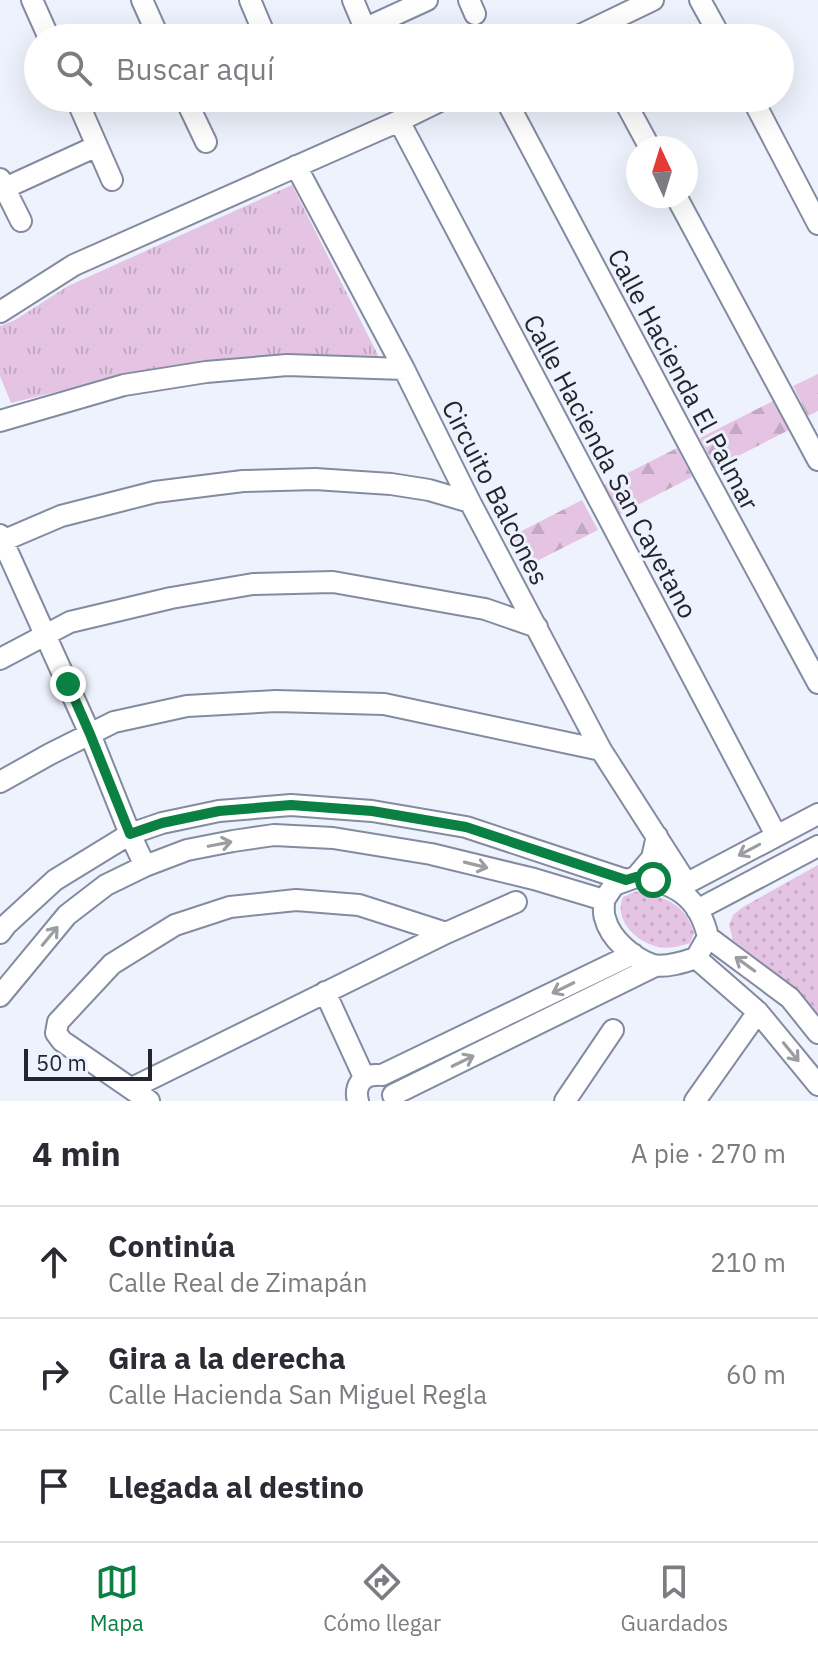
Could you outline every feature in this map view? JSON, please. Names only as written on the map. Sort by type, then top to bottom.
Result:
[{"type":"street","points":[[32,0],[43,24]]},
{"type":"street","points":[[142,0],[153,24]]},
{"type":"street","points":[[250,0],[260,24]]},
{"type":"street","points":[[353,0],[364,24]]},
{"type":"street","points":[[384,24],[427,0]]},
{"type":"street","points":[[607,24],[653,0]]},
{"type":"street","points":[[700,0],[713,24]]},
{"type":"street","points":[[82,112],[112,180]]},
{"type":"street","points":[[196,112],[206,142]]},
{"type":"street","points":[[0,312],[74,265],[417,112]]},
{"type":"street","name":"Calle Hacienda El Palmar","points":[[512,112],[818,683]]},
{"type":"street","points":[[631,112],[644,136]]},
{"type":"street","points":[[759,112],[818,224]]},
{"type":"street","name":"Calle Hacienda San Cayetano","points":[[399,121],[776,835]]},
{"type":"street","points":[[21,221],[2,183],[97,146]]},
{"type":"street","name":"Circuito Balcones","points":[[296,166],[601,750],[657,836],[681,886]]},
{"type":"street","points":[[682,208],[818,460]]},
{"type":"street","points":[[0,421],[124,385],[206,372],[287,365],[404,369]]},
{"type":"street","points":[[145,866],[90,734],[1,539],[61,516],[155,492],[243,481],[315,479],[391,484],[429,490],[470,502]]},
{"type":"street","points":[[0,659],[70,622],[171,598],[253,584],[333,582],[485,609],[537,627]]},
{"type":"street","points":[[0,782],[114,722],[187,706],[276,701],[384,704],[601,750]]},
{"type":"street","points":[[0,933],[55,880],[130,834],[162,823],[219,811],[291,805],[372,811],[466,827],[631,879],[681,886],[818,814]]},
{"type":"street","points":[[655,966],[633,954],[615,938],[605,919],[604,900],[614,885],[631,879],[652,858],[657,836]]},
{"type":"street","points":[[0,996],[67,915],[106,885],[187,850],[260,837],[333,838],[431,854],[604,900]]},
{"type":"street","points":[[697,910],[818,846]]},
{"type":"street","points":[[681,886],[681,892],[704,920],[708,937],[790,998],[818,1033]]},
{"type":"street","points":[[149,1101],[62,1041],[56,1033],[58,1022],[112,964],[175,925],[230,907],[296,900],[359,905],[446,933]]},
{"type":"street","points":[[132,1088],[446,933],[516,902]]},
{"type":"street","points":[[392,1098],[655,966],[678,964],[696,958],[708,937]]},
{"type":"street","points":[[360,1089],[633,954]]},
{"type":"street","points":[[696,958],[758,1012],[818,1085]]},
{"type":"street","points":[[325,992],[360,1089]]},
{"type":"street","points":[[695,1101],[758,1012]]},
{"type":"street","points":[[565,1101],[613,1030]]},
{"type":"street","points":[[360,1089],[388,1080],[393,1087],[392,1098]]},
{"type":"green space","points":[[292,185],[381,361],[241,357],[150,369],[11,403],[0,376],[0,326],[15,320],[68,286]]},
{"type":"green space","points":[[818,374],[818,411],[808,416],[793,386]]},
{"type":"green space","points":[[775,400],[789,430],[715,468],[700,438]]},
{"type":"green space","points":[[677,448],[692,477],[618,515],[602,486]]},
{"type":"green space","points":[[582,500],[598,530],[523,568],[508,538]]},
{"type":"green space","points":[[818,865],[818,1014],[733,940],[729,925],[733,915],[743,907]]},
{"type":"green space","points":[[643,891],[669,901],[681,910],[694,933],[690,943],[659,947],[643,941],[629,929],[621,914],[623,897]]},
{"type":"route","points":[[68,684],[130,834],[162,823],[219,811],[291,805],[372,811],[466,827],[626,880],[636,877],[653,880]]}]
